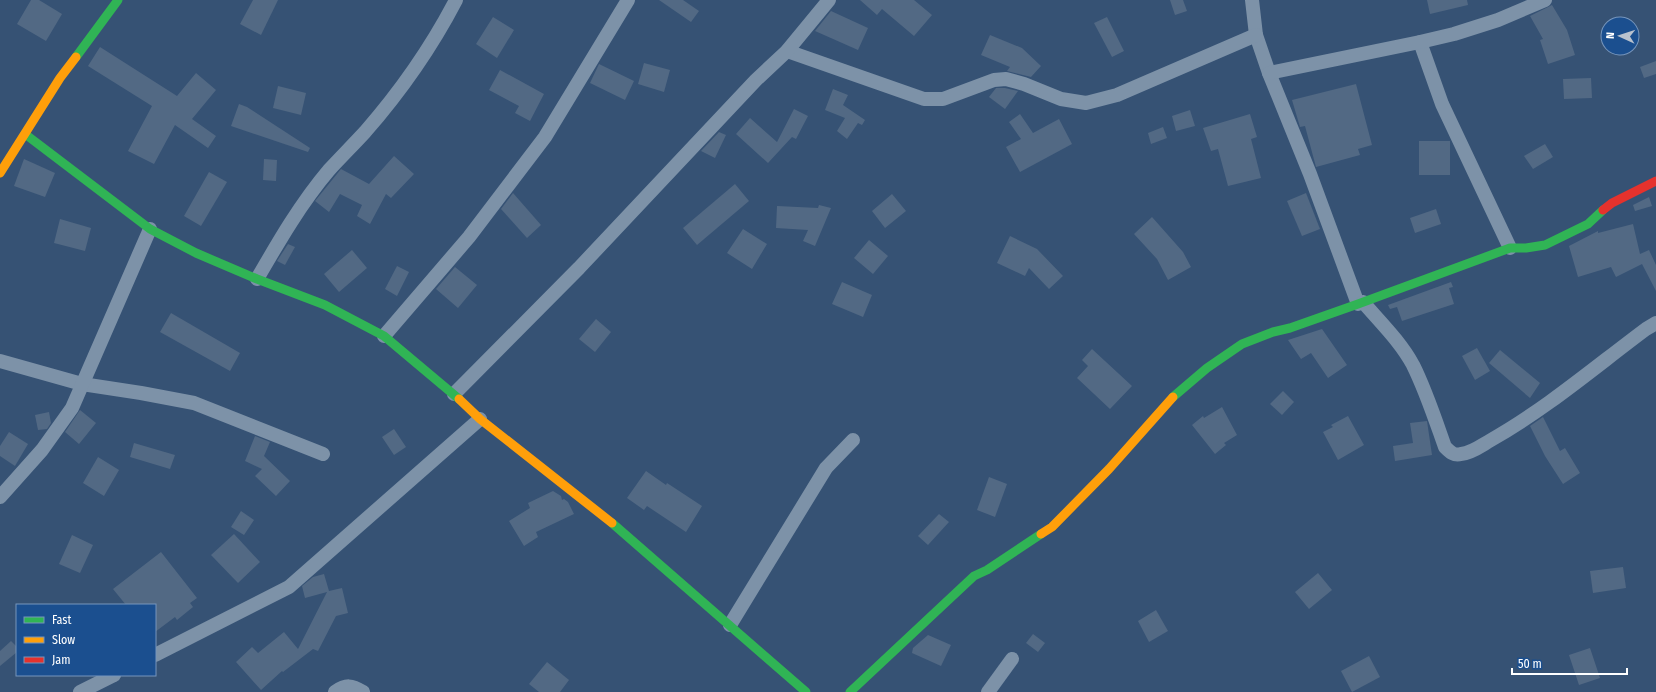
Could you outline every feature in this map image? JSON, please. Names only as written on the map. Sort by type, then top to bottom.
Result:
[{"type":"street","points":[[0,173],[4,162],[25,134],[60,78],[118,0]]},
{"type":"street","points":[[257,279],[289,224],[329,171],[364,133],[406,81],[448,16],[456,0]]},
{"type":"street","points":[[384,336],[469,237],[545,137],[628,0]]},
{"type":"street","points":[[454,394],[579,268],[756,80],[787,51],[829,0]]},
{"type":"street","points":[[1252,0],[1256,35],[1269,73],[1361,303],[1395,338],[1412,364],[1426,392],[1445,447],[1450,452],[1455,455],[1471,451],[1519,424],[1656,323]]},
{"type":"street","points":[[1269,73],[1454,34],[1498,20],[1545,0]]},
{"type":"street","points":[[787,51],[924,99],[943,98],[994,80],[1006,79],[1024,84],[1061,99],[1086,103],[1117,95],[1256,35]]},
{"type":"street","points":[[1420,42],[1442,104],[1510,248]]},
{"type":"street","points":[[25,134],[150,229],[196,253],[257,279],[325,305],[384,336],[454,394],[480,419],[601,514],[806,692]]},
{"type":"street","points":[[850,692],[974,576],[987,570],[1052,527],[1109,469],[1171,398],[1193,379],[1242,344],[1273,332],[1290,328],[1361,303],[1510,248],[1526,248],[1545,245],[1588,224],[1612,203],[1656,181]]},
{"type":"street","points":[[0,497],[46,444],[72,408],[150,229]]},
{"type":"street","points":[[0,361],[82,384],[194,403],[323,454]]},
{"type":"street","points":[[156,654],[290,587],[480,419]]},
{"type":"street","points":[[730,625],[826,468],[853,440]]},
{"type":"street","points":[[988,692],[1012,659]]},
{"type":"street","points":[[80,692],[112,676]]},
{"type":"street","points":[[335,692],[343,686],[352,686],[363,692]]},
{"type":"building","points":[[31,0],[39,0],[62,14],[46,41],[17,24]]},
{"type":"building","points":[[253,0],[278,0],[261,35],[240,24]]},
{"type":"building","points":[[659,0],[683,0],[699,11],[691,22]]},
{"type":"building","points":[[860,0],[914,0],[932,15],[914,36],[882,9],[877,15]]},
{"type":"building","points":[[1170,0],[1183,0],[1187,11],[1175,15]]},
{"type":"building","points":[[1427,0],[1467,0],[1468,5],[1430,14]]},
{"type":"building","points":[[1552,5],[1567,30],[1575,55],[1548,64],[1540,40],[1543,39],[1530,16]]},
{"type":"building","points":[[831,11],[868,28],[858,50],[815,31]]},
{"type":"building","points":[[493,17],[514,30],[497,58],[476,44]]},
{"type":"building","points":[[1107,17],[1124,51],[1112,57],[1094,23]]},
{"type":"building","points":[[990,35],[1022,48],[1041,66],[1031,77],[1007,71],[1010,67],[981,55]]},
{"type":"building","points":[[100,47],[177,96],[196,73],[216,90],[192,119],[216,136],[208,148],[175,125],[154,164],[128,151],[152,106],[88,66]]},
{"type":"building","points":[[1656,61],[1656,74],[1644,78],[1640,67]]},
{"type":"building","points":[[644,63],[670,70],[664,92],[638,84]]},
{"type":"building","points":[[599,64],[634,81],[625,100],[590,83]]},
{"type":"building","points":[[500,70],[544,94],[530,121],[515,113],[519,106],[489,90]]},
{"type":"building","points":[[1591,78],[1592,98],[1564,99],[1563,79]]},
{"type":"building","points":[[1356,84],[1372,145],[1358,149],[1360,155],[1316,167],[1305,126],[1300,127],[1292,100]]},
{"type":"building","points":[[278,86],[306,93],[301,115],[273,108]]},
{"type":"building","points":[[996,88],[1005,88],[1018,91],[1005,109],[989,97]]},
{"type":"building","points":[[833,89],[848,95],[843,105],[865,120],[862,125],[858,123],[847,139],[837,131],[845,118],[825,110]]},
{"type":"building","points":[[239,104],[247,107],[310,148],[308,152],[231,126]]},
{"type":"building","points":[[794,109],[808,116],[796,139],[792,137],[768,163],[736,134],[750,118],[777,142]]},
{"type":"building","points":[[1190,110],[1195,126],[1176,131],[1172,116]]},
{"type":"building","points":[[1020,114],[1033,133],[1059,119],[1072,144],[1020,172],[1006,147],[1021,139],[1009,122]]},
{"type":"building","points":[[1250,114],[1257,137],[1251,139],[1261,178],[1228,186],[1218,149],[1211,151],[1203,128]]},
{"type":"building","points":[[1163,127],[1167,138],[1151,144],[1148,133]]},
{"type":"building","points":[[719,132],[726,135],[715,158],[701,151]]},
{"type":"building","points":[[1419,141],[1450,141],[1450,175],[1419,175]]},
{"type":"building","points":[[1545,144],[1553,157],[1533,169],[1524,156]]},
{"type":"building","points":[[394,156],[414,174],[391,198],[386,194],[370,224],[357,216],[362,205],[340,194],[329,212],[315,201],[341,169],[369,184]]},
{"type":"building","points":[[24,159],[55,173],[45,197],[14,186]]},
{"type":"building","points":[[264,159],[277,160],[276,181],[263,180]]},
{"type":"building","points":[[209,172],[227,182],[201,226],[184,216]]},
{"type":"building","points":[[735,184],[749,201],[697,245],[683,228]]},
{"type":"building","points":[[513,193],[541,225],[527,238],[501,209]]},
{"type":"building","points":[[1306,193],[1320,229],[1302,236],[1287,201]]},
{"type":"building","points":[[892,194],[906,211],[885,228],[872,211]]},
{"type":"building","points":[[1649,197],[1652,206],[1635,211],[1633,205]]},
{"type":"building","points":[[819,205],[831,208],[815,246],[803,241],[808,230],[776,228],[777,206],[818,208]]},
{"type":"building","points":[[1436,209],[1441,224],[1415,233],[1410,218]]},
{"type":"building","points":[[1152,217],[1183,252],[1191,267],[1168,280],[1157,259],[1134,234]]},
{"type":"building","points":[[60,219],[91,228],[85,251],[54,243]]},
{"type":"building","points":[[1633,224],[1640,254],[1649,250],[1656,265],[1656,291],[1642,264],[1616,277],[1611,267],[1578,277],[1569,246],[1598,231],[1598,233]]},
{"type":"building","points":[[743,229],[767,244],[752,269],[727,253]]},
{"type":"building","points":[[1010,236],[1037,249],[1063,276],[1049,289],[1029,268],[1025,276],[997,263]]},
{"type":"building","points":[[869,240],[888,256],[873,274],[854,258]]},
{"type":"building","points":[[288,244],[295,247],[285,265],[277,261]]},
{"type":"building","points":[[352,250],[367,268],[339,292],[324,274]]},
{"type":"building","points":[[397,266],[409,272],[397,296],[385,289]]},
{"type":"building","points":[[455,267],[477,285],[458,308],[436,289]]},
{"type":"building","points":[[842,282],[872,295],[863,317],[832,304]]},
{"type":"building","points":[[1451,282],[1453,287],[1449,288],[1454,304],[1402,321],[1397,307],[1390,309],[1388,305]]},
{"type":"building","points":[[171,313],[240,353],[230,371],[160,332]]},
{"type":"building","points":[[596,319],[611,332],[595,352],[579,339]]},
{"type":"building","points":[[1322,329],[1347,365],[1328,378],[1311,353],[1301,359],[1288,340]]},
{"type":"building","points":[[1477,348],[1490,371],[1475,380],[1462,356]]},
{"type":"building","points":[[1092,349],[1132,386],[1110,409],[1077,378],[1088,366],[1082,360]]},
{"type":"building","points":[[1500,350],[1540,383],[1530,398],[1489,363]]},
{"type":"building","points":[[1283,391],[1294,402],[1282,415],[1270,404]]},
{"type":"building","points":[[1222,407],[1237,435],[1224,443],[1226,445],[1215,454],[1192,425],[1203,416],[1204,418]]},
{"type":"building","points":[[80,410],[96,423],[79,444],[65,432]]},
{"type":"building","points":[[49,412],[51,423],[47,429],[38,430],[35,415]]},
{"type":"building","points":[[1348,416],[1364,445],[1338,460],[1323,432],[1333,427],[1331,425]]},
{"type":"building","points":[[1543,417],[1560,451],[1565,448],[1580,473],[1563,484],[1545,456],[1530,426]]},
{"type":"building","points":[[1427,421],[1432,455],[1395,461],[1393,446],[1413,443],[1410,423]]},
{"type":"building","points":[[394,429],[406,447],[394,455],[382,437]]},
{"type":"building","points":[[9,432],[28,444],[15,466],[0,456],[0,446]]},
{"type":"building","points":[[255,436],[270,442],[264,456],[290,481],[276,496],[255,476],[262,469],[245,461]]},
{"type":"building","points":[[134,443],[175,455],[170,469],[130,457]]},
{"type":"building","points":[[98,457],[119,470],[104,496],[83,483]]},
{"type":"building","points":[[646,471],[666,485],[667,483],[702,506],[686,532],[647,506],[644,510],[627,498]]},
{"type":"building","points":[[989,477],[1007,484],[995,517],[977,510]]},
{"type":"building","points":[[553,491],[561,496],[562,500],[564,499],[568,502],[574,514],[536,532],[538,537],[524,546],[509,521],[530,508],[528,503]]},
{"type":"building","points":[[241,511],[254,520],[244,535],[231,527]]},
{"type":"building","points":[[939,514],[949,522],[928,545],[918,536]]},
{"type":"building","points":[[234,534],[260,562],[238,583],[211,555]]},
{"type":"building","points":[[72,535],[93,545],[80,573],[59,564]]},
{"type":"building","points":[[161,552],[197,598],[190,603],[193,607],[177,620],[175,617],[156,631],[156,604],[125,604],[113,589]]},
{"type":"building","points":[[1623,567],[1626,588],[1593,593],[1590,571]]},
{"type":"building","points":[[1318,573],[1332,590],[1309,609],[1295,592]]},
{"type":"building","points":[[324,574],[329,591],[342,588],[348,613],[336,616],[318,651],[313,649],[283,672],[282,671],[261,690],[236,662],[252,647],[258,653],[284,632],[298,649],[327,592],[305,598],[302,586],[313,577]]},
{"type":"building","points":[[1156,610],[1168,631],[1149,642],[1138,621]]},
{"type":"building","points":[[1033,634],[1045,643],[1038,652],[1026,643]]},
{"type":"building","points":[[928,635],[951,645],[941,666],[912,653],[913,648]]},
{"type":"building","points":[[11,641],[16,646],[16,653],[0,666],[0,651]]},
{"type":"building","points":[[1590,648],[1600,678],[1579,685],[1569,655]]},
{"type":"building","points":[[1369,656],[1380,677],[1352,692],[1341,671]]},
{"type":"building","points":[[547,662],[569,680],[560,692],[539,692],[529,684]]},
{"type":"traffic: fast","points":[[76,57],[118,0]]},
{"type":"traffic: fast","points":[[25,134],[150,229],[196,253],[257,279],[325,305],[384,336],[459,399]]},
{"type":"traffic: fast","points":[[1173,397],[1207,368],[1242,344],[1273,332],[1290,328],[1358,304],[1510,248],[1526,248],[1545,245],[1588,224],[1603,210]]},
{"type":"traffic: fast","points":[[612,523],[806,692]]},
{"type":"traffic: fast","points":[[850,692],[974,576],[987,570],[1041,534]]},
{"type":"traffic: slow","points":[[0,173],[60,78],[76,57]]},
{"type":"traffic: slow","points":[[1041,534],[1052,527],[1109,469],[1173,397]]},
{"type":"traffic: slow","points":[[459,399],[480,419],[612,523]]},
{"type":"traffic: jam","points":[[1603,210],[1612,203],[1656,181]]}]
